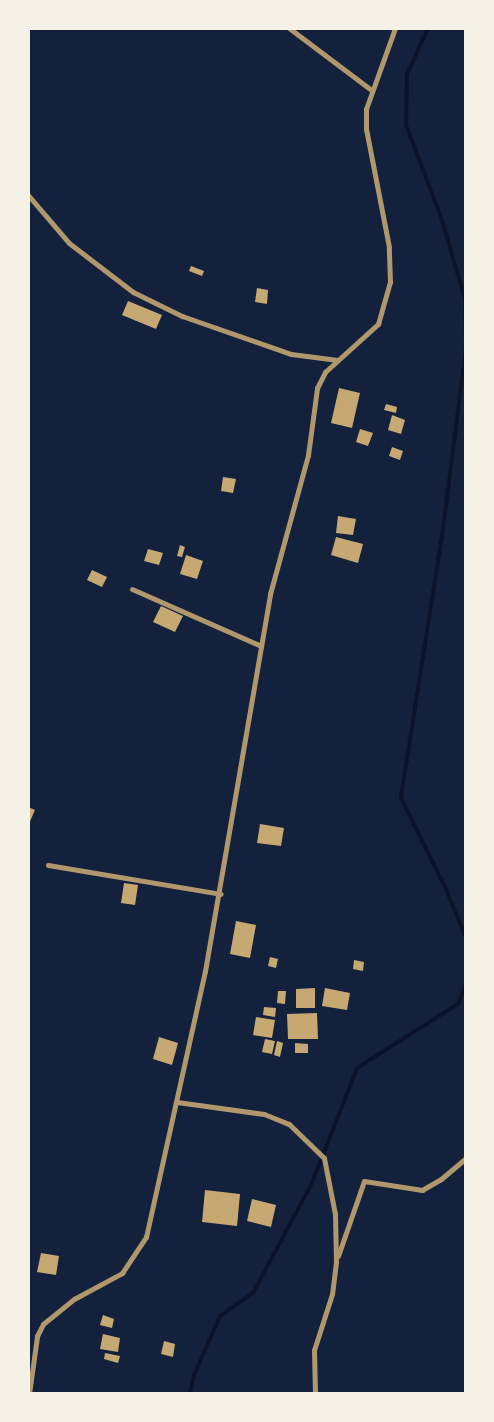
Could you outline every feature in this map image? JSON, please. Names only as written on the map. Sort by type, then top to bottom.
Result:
[{"type":"street","points":[[290,28],[370,89]]},
{"type":"street","points":[[29,1394],[37,1336],[43,1324],[74,1299],[122,1273],[140,1250],[177,1102],[221,894],[261,646],[286,526],[308,455],[317,388],[325,372],[378,324],[390,282],[389,247],[366,129],[370,89],[394,28]]},
{"type":"street","points":[[28,195],[69,243],[134,292],[182,316],[291,354],[338,360]]},
{"type":"street","points":[[132,589],[261,646]]},
{"type":"street","points":[[48,865],[221,894]]},
{"type":"street","points":[[177,1102],[264,1114],[289,1124],[312,1142],[324,1158],[330,1176],[336,1262],[333,1294],[314,1350],[315,1394]]},
{"type":"street","points":[[336,1262],[364,1181],[422,1190],[465,1158]]},
{"type":"building","points":[[191,266],[204,271],[202,276],[189,271]]},
{"type":"building","points":[[257,288],[268,290],[267,304],[255,302]]},
{"type":"building","points":[[128,301],[162,315],[156,329],[122,315]]},
{"type":"building","points":[[339,388],[360,393],[352,428],[331,423]]},
{"type":"building","points":[[386,404],[397,407],[396,413],[384,410]]},
{"type":"building","points":[[392,415],[405,420],[401,434],[388,430]]},
{"type":"building","points":[[360,429],[373,433],[368,446],[356,442]]},
{"type":"building","points":[[392,447],[403,451],[400,460],[389,456]]},
{"type":"building","points":[[223,477],[236,479],[233,493],[221,491]]},
{"type":"building","points":[[338,516],[356,519],[353,535],[336,533]]},
{"type":"building","points":[[336,537],[363,544],[358,563],[331,555]]},
{"type":"building","points":[[180,545],[185,547],[182,557],[177,556]]},
{"type":"building","points":[[148,549],[163,553],[159,565],[144,561]]},
{"type":"building","points":[[186,555],[203,561],[197,579],[180,574]]},
{"type":"building","points":[[92,570],[107,577],[102,587],[87,580]]},
{"type":"building","points":[[161,606],[183,616],[175,632],[153,622]]},
{"type":"building","points":[[28,807],[35,810],[28,826]]},
{"type":"building","points":[[260,824],[284,828],[281,846],[257,843]]},
{"type":"building","points":[[124,883],[138,885],[135,905],[121,903]]},
{"type":"building","points":[[236,921],[256,925],[250,958],[230,954]]},
{"type":"building","points":[[270,957],[278,959],[276,968],[268,966]]},
{"type":"building","points":[[354,960],[364,962],[363,971],[353,969]]},
{"type":"building","points":[[315,988],[315,1008],[296,1008],[296,989]]},
{"type":"building","points":[[325,988],[350,993],[347,1010],[322,1006]]},
{"type":"building","points":[[278,991],[286,991],[285,1004],[277,1003]]},
{"type":"building","points":[[264,1007],[276,1008],[275,1017],[263,1015]]},
{"type":"building","points":[[317,1013],[318,1039],[288,1039],[287,1014]]},
{"type":"building","points":[[256,1017],[275,1020],[272,1038],[253,1035]]},
{"type":"building","points":[[159,1037],[178,1043],[172,1065],[153,1059]]},
{"type":"building","points":[[265,1039],[275,1041],[272,1054],[262,1052]]},
{"type":"building","points":[[277,1041],[283,1043],[280,1057],[274,1055]]},
{"type":"building","points":[[295,1043],[308,1044],[308,1053],[295,1053]]},
{"type":"building","points":[[205,1190],[240,1194],[237,1226],[202,1222]]},
{"type":"building","points":[[252,1199],[276,1205],[271,1227],[247,1221]]},
{"type":"building","points":[[41,1253],[59,1256],[56,1275],[37,1272]]},
{"type":"building","points":[[103,1315],[114,1319],[112,1328],[100,1325]]},
{"type":"building","points":[[103,1334],[120,1338],[118,1352],[100,1349]]},
{"type":"building","points":[[164,1341],[175,1344],[173,1357],[161,1354]]},
{"type":"building","points":[[105,1353],[120,1356],[118,1363],[104,1359]]},
{"type":"waterway","points":[[428,28],[407,74],[406,125],[441,217],[465,299],[466,342]]},
{"type":"waterway","points":[[466,347],[443,529],[401,798],[446,889],[466,938]]},
{"type":"waterway","points":[[190,1394],[194,1375],[220,1316],[253,1293],[311,1185],[357,1068],[458,1004],[466,984]]}]
